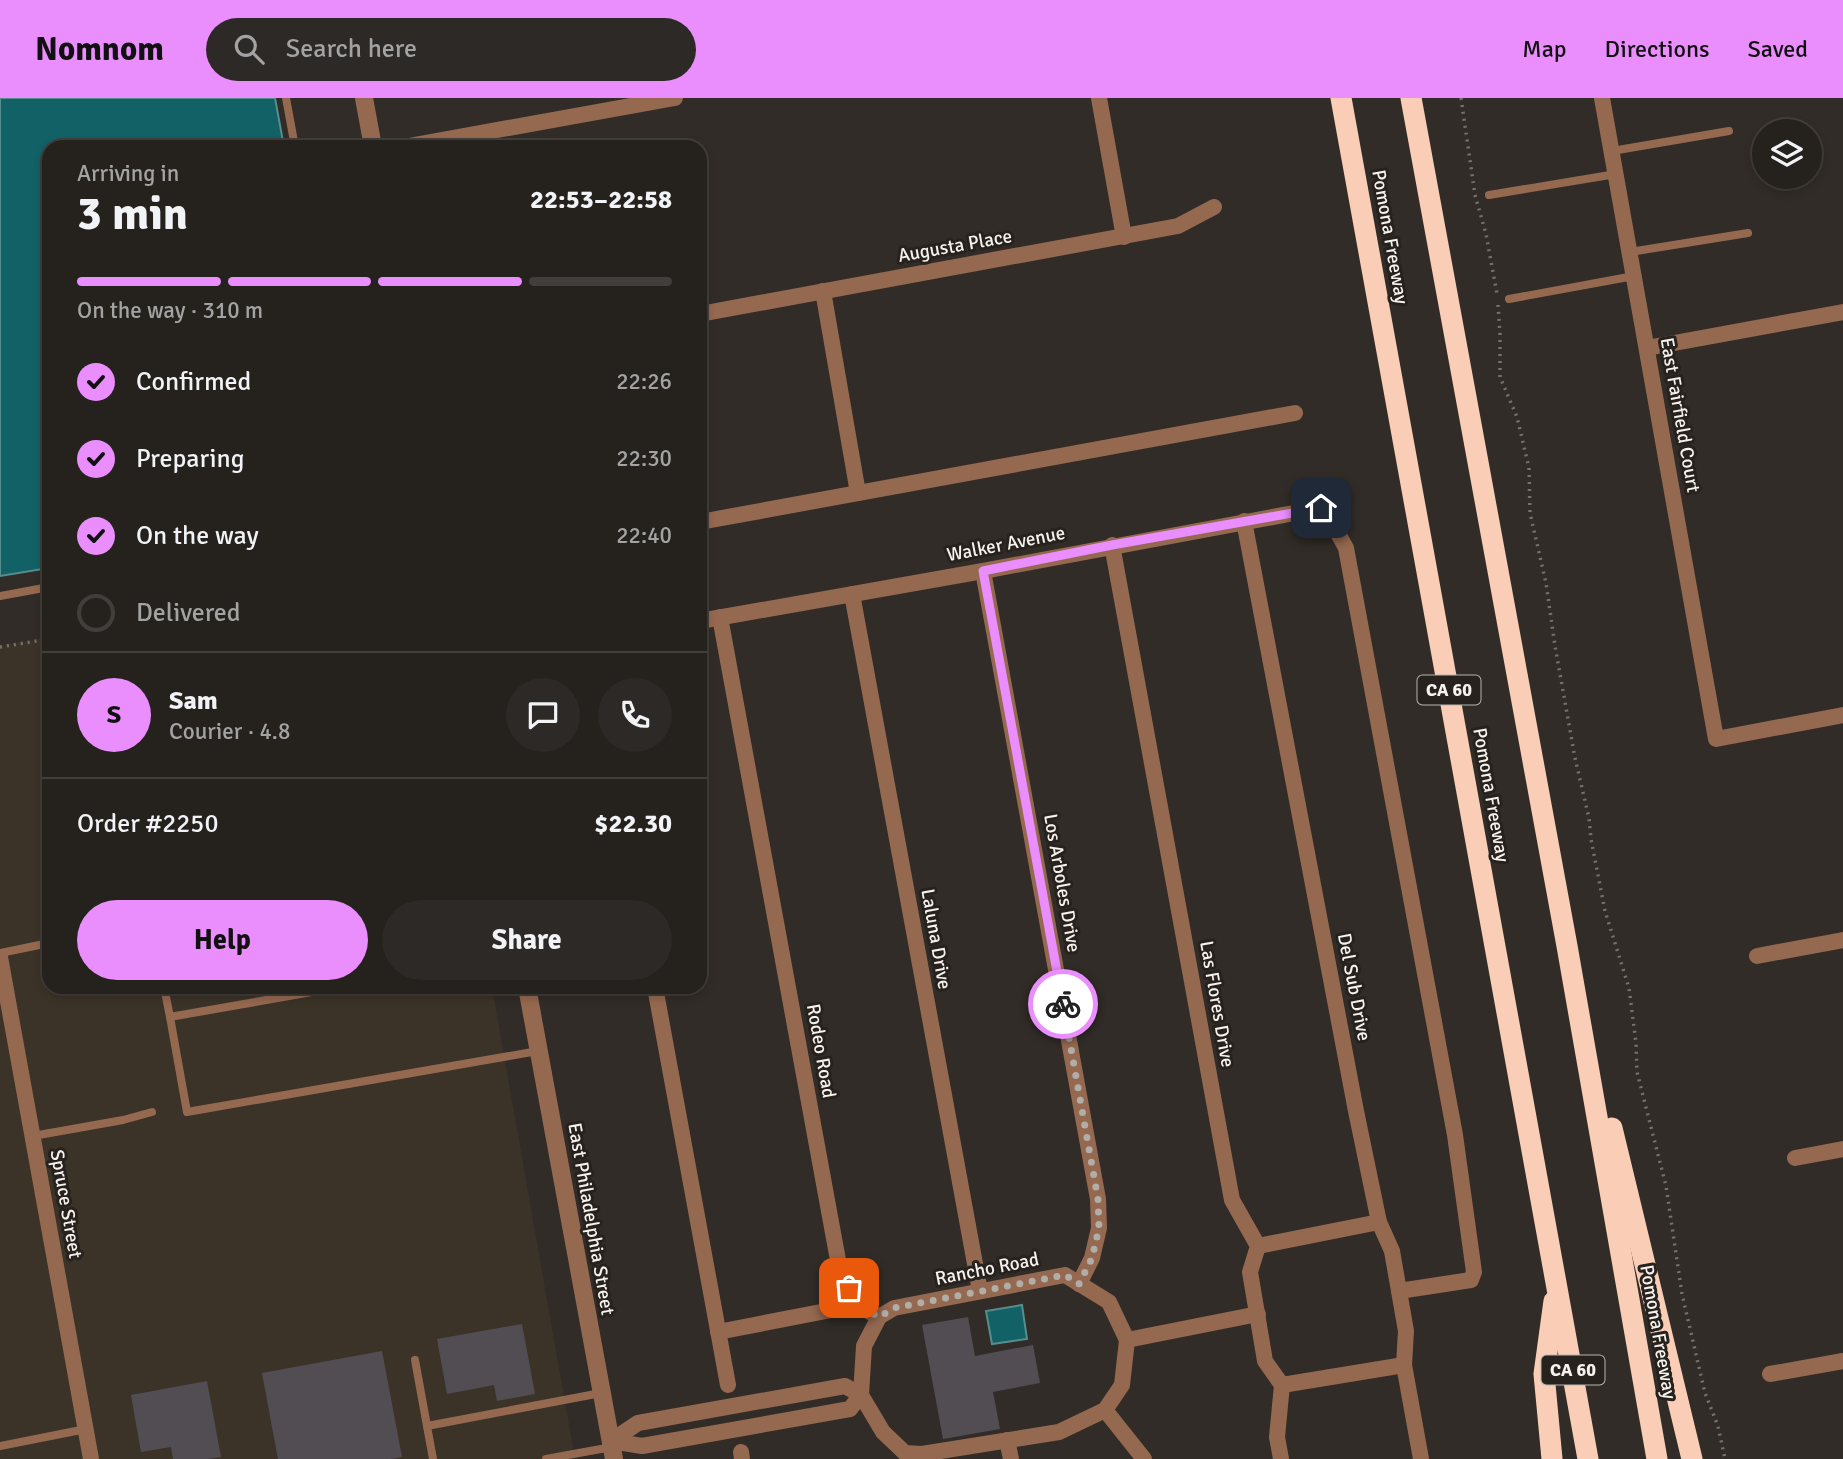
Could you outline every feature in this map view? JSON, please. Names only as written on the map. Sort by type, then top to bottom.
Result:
[{"type":"highway","name":"Pomona Freeway","points":[[1341,98],[1588,1459]]},
{"type":"highway","name":"Pomona Freeway","points":[[1411,98],[1567,946],[1657,1459]]},
{"type":"highway","points":[[1567,946],[1692,1459]]},
{"type":"highway","points":[[1552,1459],[1544,1374],[1557,1282]]},
{"type":"street","points":[[364,98],[372,140]]},
{"type":"street","points":[[441,140],[675,98]]},
{"type":"street","points":[[1099,98],[1124,236]]},
{"type":"street","name":"East Fairfield Court","points":[[1602,98],[1716,739],[1843,715]]},
{"type":"street","name":"Augusta Place","points":[[707,313],[1178,226],[1214,207]]},
{"type":"street","points":[[823,291],[859,493]]},
{"type":"street","points":[[1647,348],[1843,312]]},
{"type":"street","points":[[707,521],[1295,413]]},
{"type":"street","name":"Walker Avenue","points":[[707,620],[1321,508],[1346,548],[1455,1135],[1474,1272],[1471,1280],[1399,1291]]},
{"type":"street","name":"Del Sub Drive","points":[[1244,521],[1356,1111],[1379,1222],[1392,1251],[1406,1331],[1404,1365],[1421,1459]]},
{"type":"street","name":"Las Flores Drive","points":[[1112,545],[1232,1200],[1258,1246]]},
{"type":"street","name":"Los Arboles Drive","points":[[983,571],[1098,1199],[1099,1228],[1092,1258],[1079,1284]]},
{"type":"street","name":"Laluna Drive","points":[[852,594],[980,1291]]},
{"type":"street","name":"Rodeo Road","points":[[720,617],[840,1270],[858,1305]]},
{"type":"street","points":[[1757,956],[1843,940]]},
{"type":"street","name":"Spruce Street","points":[[0,955],[91,1459]]},
{"type":"street","name":"East Philadelphia Street","points":[[528,994],[612,1449]]},
{"type":"street","points":[[656,994],[728,1385]]},
{"type":"street","points":[[1795,1158],[1843,1149]]},
{"type":"street","points":[[1281,1459],[1277,1437],[1282,1385],[1265,1361],[1250,1272],[1258,1246],[1379,1222]]},
{"type":"street","name":"Rancho Road","points":[[879,1317],[894,1308],[1065,1275],[1109,1302],[1127,1339]]},
{"type":"street","points":[[718,1332],[858,1305],[879,1317],[864,1346],[862,1395],[883,1432],[904,1456],[1059,1432],[1105,1410],[1122,1385],[1127,1339],[1258,1314]]},
{"type":"street","points":[[1770,1374],[1843,1361]]},
{"type":"street","points":[[1282,1385],[1404,1365]]},
{"type":"street","points":[[612,1449],[638,1423],[845,1386],[862,1395]]},
{"type":"street","points":[[612,1449],[850,1409],[862,1395]]},
{"type":"street","points":[[1105,1410],[1144,1459]]},
{"type":"street","points":[[1007,1440],[1010,1459]]},
{"type":"lane","points":[[286,98],[294,140]]},
{"type":"lane","points":[[1612,151],[1729,131]]},
{"type":"lane","points":[[1489,195],[1616,174]]},
{"type":"lane","points":[[1630,252],[1748,233]]},
{"type":"lane","points":[[1509,299],[1634,276]]},
{"type":"lane","points":[[0,596],[42,588]]},
{"type":"lane","points":[[0,955],[42,945]]},
{"type":"lane","points":[[165,994],[187,1112],[539,1051]]},
{"type":"lane","points":[[170,1017],[300,994]]},
{"type":"lane","points":[[33,1136],[123,1120],[152,1112]]},
{"type":"lane","points":[[415,1360],[433,1459]]},
{"type":"lane","points":[[427,1426],[602,1393]]},
{"type":"lane","points":[[0,1446],[86,1429]]},
{"type":"lane","points":[[546,1459],[612,1449]]},
{"type":"path","points":[[1461,98],[1475,195],[1496,282],[1500,377],[1517,417],[1530,468],[1530,513],[1546,583],[1575,758],[1590,818],[1591,839],[1605,911],[1629,988],[1637,1072],[1666,1186],[1682,1294],[1705,1393],[1718,1426],[1725,1459]]},
{"type":"path","points":[[0,648],[42,640]]},
{"type":"shaded area","points":[[42,638],[42,994],[493,994],[575,1459],[0,1459],[0,646]]},
{"type":"water","points":[[0,98],[275,98],[283,140],[42,140],[42,569],[0,576]]},
{"type":"water","points":[[1022,1305],[1027,1339],[992,1344],[986,1311]]},
{"type":"building","points":[[968,1317],[975,1356],[1033,1345],[1040,1383],[993,1392],[1000,1429],[943,1439],[922,1325]]},
{"type":"building","points":[[522,1324],[535,1394],[497,1401],[494,1385],[447,1394],[437,1339]]},
{"type":"building","points":[[382,1351],[402,1457],[278,1459],[262,1373]]},
{"type":"building","points":[[207,1381],[221,1457],[173,1459],[171,1447],[141,1452],[131,1395]]},
{"type":"way so far","points":[[849,1288],[858,1305],[879,1317],[894,1308],[1065,1275],[1079,1284],[1092,1258],[1099,1228],[1098,1199],[1063,1004]]},
{"type":"route","points":[[1063,1004],[983,571],[1321,508]]}]
